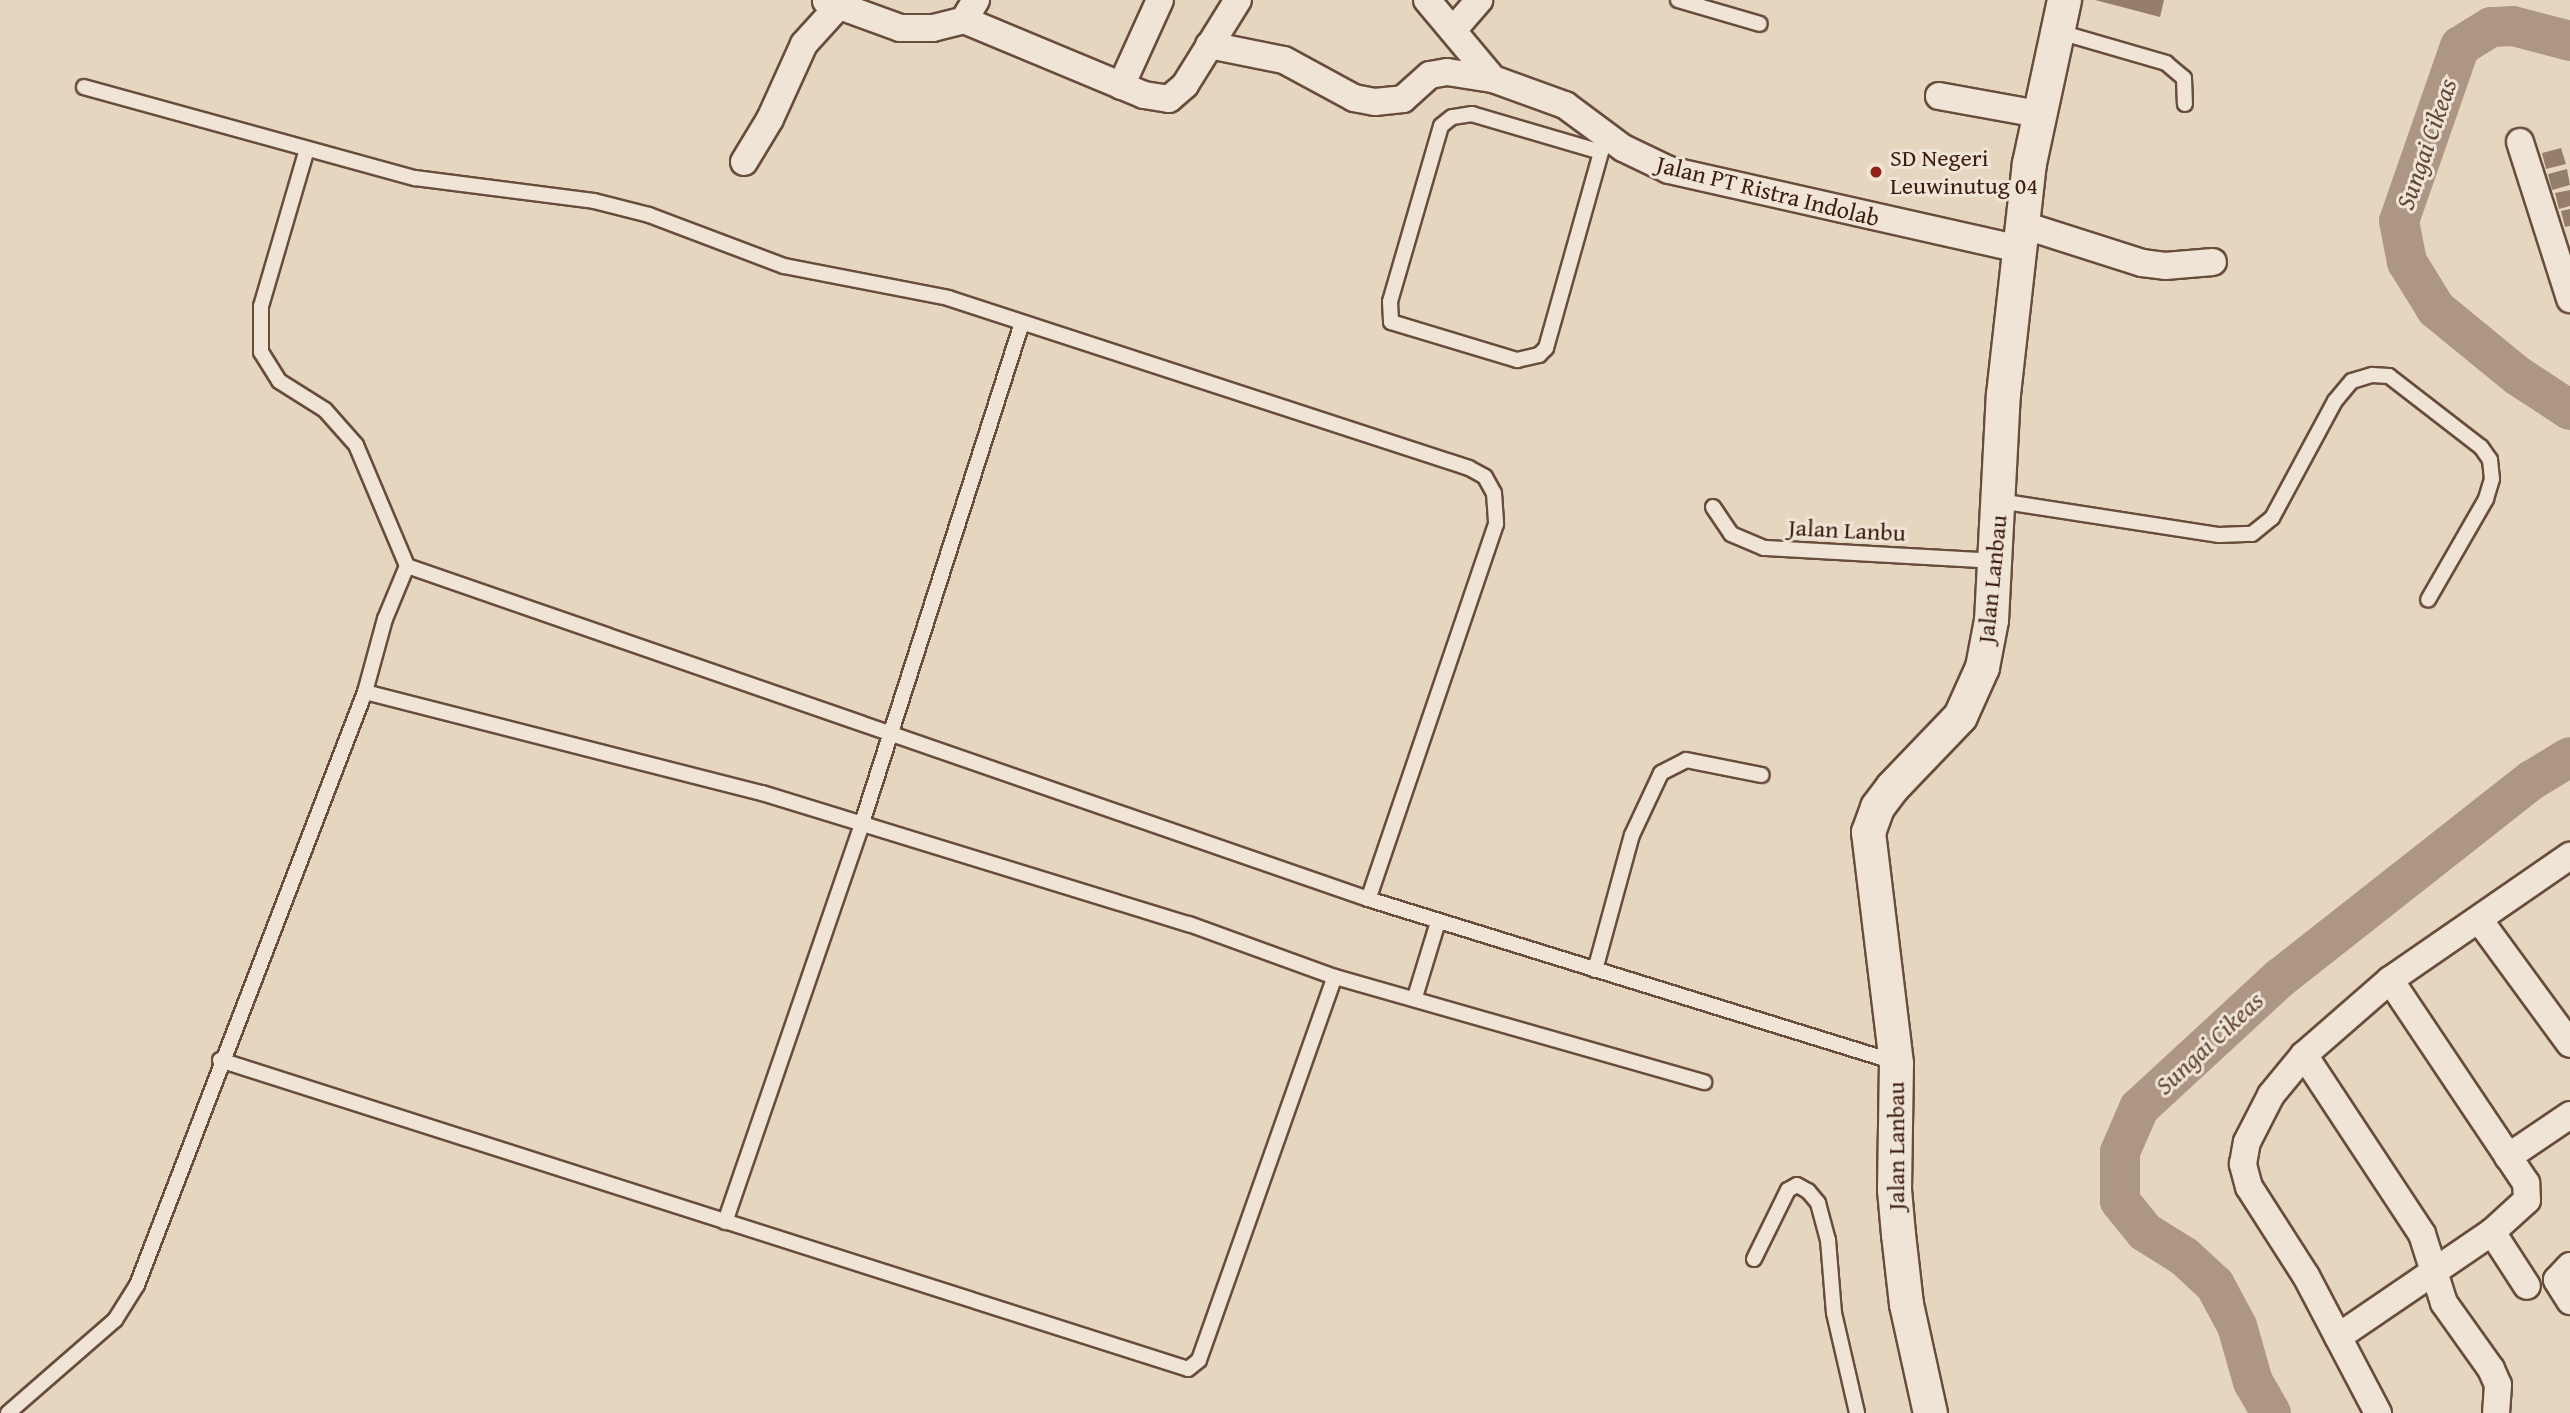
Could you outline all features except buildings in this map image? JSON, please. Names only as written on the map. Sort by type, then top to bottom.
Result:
[{"type":"street","points":[[1121,86],[1160,0]]},
{"type":"street","points":[[744,162],[770,119],[804,44],[836,3],[900,28],[933,28],[970,10],[1121,86],[1160,99],[1177,96],[1238,0]]},
{"type":"street","points":[[1427,0],[1455,28],[1493,79]]},
{"type":"street","points":[[1455,28],[1479,0]]},
{"type":"street","name":"Jalan Lanbau","points":[[1930,1413],[1906,1304],[1898,1234],[1894,1189],[1896,1063],[1868,832],[1877,807],[1892,787],[1944,736],[1970,698],[1992,620],[1997,561],[2003,394],[2038,114],[2060,15]]},
{"type":"street","name":"Jalan PT Ristra Indolab","points":[[1209,45],[1284,60],[1354,98],[1375,102],[1403,99],[1430,75],[1447,72],[1493,79],[1555,100],[1603,143],[1718,184],[2021,237],[2142,263],[2165,266],[2213,262]]},
{"type":"street","points":[[1938,96],[2038,114]]},
{"type":"street","points":[[2520,142],[2570,299]]},
{"type":"street","points":[[2378,1413],[2306,1276],[2249,1186],[2244,1164],[2256,1121],[2304,1055],[2390,980],[2480,921],[2570,856]]},
{"type":"street","points":[[2480,921],[2570,1044]]},
{"type":"street","points":[[2337,1336],[2492,1232],[2527,1200],[2526,1183],[2390,980]]},
{"type":"street","points":[[2304,1055],[2422,1234],[2444,1303],[2491,1369],[2498,1385],[2496,1413]]},
{"type":"street","points":[[2508,1157],[2570,1115]]},
{"type":"street","points":[[2492,1232],[2527,1286]]},
{"type":"street","points":[[2570,1266],[2557,1280],[2570,1301]]},
{"type":"lane","points":[[1678,0],[1760,24]]},
{"type":"lane","points":[[2060,15],[2166,63],[2184,78],[2185,104]]},
{"type":"lane","points":[[83,87],[445,184],[620,207],[784,266],[948,299],[1469,468],[1485,478],[1494,493],[1496,524],[1368,899]]},
{"type":"lane","points":[[1472,114],[1603,143],[1546,348],[1539,355],[1517,360],[1391,322],[1390,302],[1441,126],[1452,117],[1472,114]]},
{"type":"lane","points":[[8,1413],[93,1341],[130,1299],[220,1060],[365,692],[385,619],[407,566],[356,444],[325,410],[279,381],[261,352],[261,306],[307,149]]},
{"type":"lane","points":[[725,1222],[862,823],[1022,323]]},
{"type":"lane","points":[[1999,501],[2219,535],[2252,534],[2272,518],[2335,401],[2352,382],[2372,375],[2389,376],[2481,447],[2490,460],[2492,479],[2486,499],[2428,600]]},
{"type":"lane","name":"Jalan Lanbu","points":[[1713,507],[1731,534],[1764,548],[1997,561]]},
{"type":"lane","points":[[407,566],[1368,899],[1896,1063]]},
{"type":"lane","points":[[365,692],[862,823],[1189,924],[1335,977],[1704,1082]]},
{"type":"lane","points":[[1595,970],[1632,835],[1661,772],[1686,760],[1762,775]]},
{"type":"lane","points":[[1415,998],[1438,922]]},
{"type":"lane","points":[[220,1060],[1184,1369],[1193,1367],[1335,977]]},
{"type":"lane","points":[[1754,1259],[1788,1190],[1797,1185],[1808,1191],[1818,1203],[1828,1240],[1834,1312],[1857,1413]]},
{"type":"waterway","name":"Sungai Cikeas","points":[[2570,41],[2513,26],[2491,27],[2460,46],[2399,221],[2407,262],[2436,309],[2518,376],[2570,410]]},
{"type":"waterway","name":"Sungai Cikeas","points":[[2271,1413],[2253,1382],[2237,1326],[2215,1285],[2185,1257],[2145,1232],[2120,1201],[2120,1152],[2139,1108],[2280,978],[2532,780],[2570,757]]},
{"type":"place","name":"SD Negeri Leuwinutug 04","points":[[1876,172]]}]
